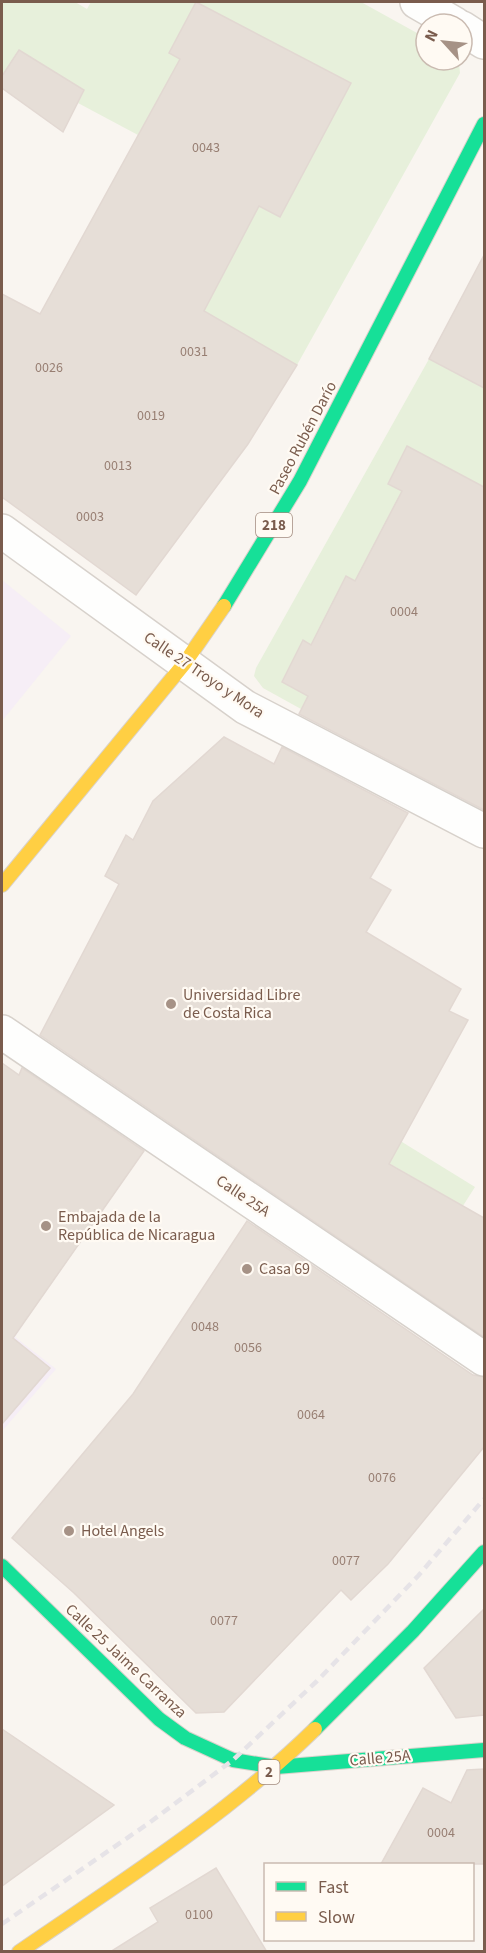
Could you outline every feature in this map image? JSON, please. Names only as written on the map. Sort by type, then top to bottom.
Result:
[{"type":"main road","name":"Paseo Rubén Darío","points":[[2,885],[184,664],[230,598],[300,482],[484,124]]},
{"type":"main road","name":"2","points":[[19,1952],[189,1836],[276,1767],[412,1631],[484,1552]]},
{"type":"main road","name":"Calle 25 Jaime Carranza","points":[[2,1566],[159,1719],[185,1738],[233,1760],[276,1767]]},
{"type":"main road","name":"Calle 25A","points":[[276,1767],[484,1750]]},
{"type":"street","points":[[417,2],[434,12]]},
{"type":"street","name":"Calle 27 Troyo y Mora","points":[[2,531],[245,707],[484,831]]},
{"type":"street","name":"Calle 25A","points":[[2,1032],[484,1359]]},
{"type":"shaded area","points":[[2,580],[71,636],[2,721]]},
{"type":"shaded area","points":[[2,1294],[26,1320],[15,1337],[56,1369],[2,1431]]},
{"type":"green space","points":[[2,2],[75,2],[87,9],[91,2],[196,2],[169,53],[199,69],[151,112],[138,135],[78,103],[84,90],[19,50],[2,76]]},
{"type":"green space","points":[[196,2],[361,2],[414,31],[414,72],[460,72],[297,365],[204,311],[230,262],[248,200],[280,217],[351,83]]},
{"type":"green space","points":[[429,359],[484,388],[484,487],[407,447],[388,484],[402,491],[355,581],[346,577],[311,645],[303,641],[282,681],[308,696],[301,709],[263,688],[254,676],[256,668]]},
{"type":"green space","points":[[368,1121],[475,1187],[409,1290],[362,1256],[378,1237],[415,1206],[430,1187],[373,1154]]},
{"type":"building","points":[[196,2],[351,83],[280,217],[259,206],[204,311],[297,365],[248,444],[136,595],[2,497],[2,294],[40,314],[180,59],[169,53]]},
{"type":"building","points":[[19,50],[84,90],[63,132],[2,88],[2,76]]},
{"type":"building","points":[[484,255],[484,388],[429,359]]},
{"type":"building","points":[[407,446],[484,487],[484,810],[299,714],[308,696],[282,682],[303,640],[311,645],[346,576],[355,581],[402,491],[388,484]]},
{"type":"building","points":[[224,737],[274,764],[282,747],[408,813],[370,878],[391,890],[366,932],[461,989],[449,1011],[468,1020],[389,1164],[484,1218],[484,1337],[40,1035],[119,884],[105,876],[126,835],[133,840],[153,801]]},
{"type":"building","name":"Embajada de la República de Nicaragua","points":[[2,1063],[19,1075],[22,1068],[144,1151],[13,1338],[50,1368],[2,1424]]},
{"type":"building","points":[[247,1221],[473,1375],[484,1377],[484,1447],[388,1564],[351,1600],[341,1590],[224,1712],[196,1713],[74,1593],[12,1538],[133,1394]]},
{"type":"building","points":[[484,1609],[484,1715],[456,1718],[424,1668]]},
{"type":"building","points":[[2,1729],[114,1805],[2,1886]]},
{"type":"building","points":[[484,1769],[484,1864],[382,1863],[423,1788],[451,1803],[467,1770]]},
{"type":"building","points":[[216,1868],[267,1952],[110,1952],[158,1922],[150,1908]]},
{"type":"railway","points":[[2,1924],[149,1823],[233,1760],[317,1681],[418,1576],[484,1499]]},
{"type":"traffic: fast","points":[[224,606],[300,481],[484,124]]},
{"type":"traffic: fast","points":[[315,1729],[413,1631],[484,1552]]},
{"type":"traffic: fast","points":[[2,1566],[159,1719],[185,1738],[233,1760],[276,1767],[484,1750]]},
{"type":"traffic: slow","points":[[2,885],[184,664],[224,606]]},
{"type":"traffic: slow","points":[[19,1952],[172,1847],[246,1791],[315,1729]]},
{"type":"place","name":"Universidad Libre de Costa Rica","points":[[171,1004]]},
{"type":"place","name":"Embajada de la República de Nicaragua","points":[[46,1226]]},
{"type":"place","name":"Casa 69","points":[[247,1269]]},
{"type":"place","name":"Hotel Angels","points":[[69,1531]]}]
